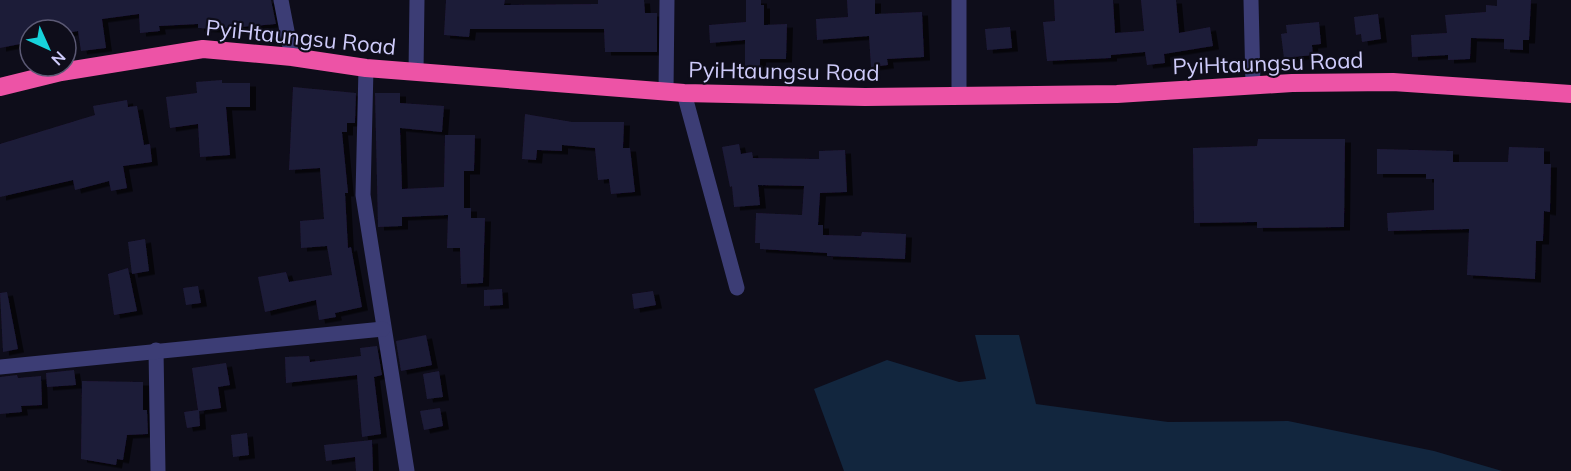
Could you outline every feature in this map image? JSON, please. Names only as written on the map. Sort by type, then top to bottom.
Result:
[{"type":"highway","name":"PyiHtaungsu Road","points":[[0,87],[61,72],[203,49],[292,57],[366,68],[684,93],[865,97],[1117,94],[1253,85],[1393,82],[1571,94]]},
{"type":"street","points":[[281,0],[292,57]]},
{"type":"street","points":[[416,72],[417,0]]},
{"type":"street","points":[[666,91],[667,0]]},
{"type":"street","points":[[959,0],[959,96]]},
{"type":"street","points":[[1251,0],[1253,85]]},
{"type":"street","points":[[366,68],[363,195],[407,471]]},
{"type":"street","points":[[684,93],[737,288]]},
{"type":"street","points":[[0,366],[383,329]]},
{"type":"street","points":[[156,350],[158,471]]},
{"type":"water","points":[[975,335],[1019,335],[1036,404],[1168,422],[1288,421],[1434,451],[1502,471],[844,471],[814,389],[887,360],[959,382],[986,379]]},
{"type":"building","points":[[0,0],[271,0],[276,24],[215,29],[198,28],[198,24],[159,26],[160,31],[140,33],[139,14],[102,19],[106,48],[81,51],[78,18],[18,18],[18,44],[0,48]]},
{"type":"building","points":[[446,0],[505,0],[504,5],[598,4],[598,0],[644,0],[645,13],[657,13],[657,52],[605,52],[604,29],[470,29],[469,37],[444,35]]},
{"type":"building","points":[[746,0],[761,0],[761,5],[764,5],[764,25],[787,24],[786,59],[760,59],[760,71],[745,71],[745,40],[710,43],[709,25],[746,22]]},
{"type":"building","points":[[847,0],[875,0],[875,14],[922,12],[924,57],[887,59],[888,65],[871,67],[869,36],[817,40],[816,19],[848,17]]},
{"type":"building","points":[[1054,0],[1113,0],[1115,33],[1144,31],[1141,0],[1176,0],[1179,33],[1210,27],[1213,46],[1164,54],[1165,63],[1147,65],[1145,52],[1111,55],[1111,58],[1047,61],[1043,22],[1055,21]]},
{"type":"building","points":[[1497,0],[1531,0],[1529,40],[1523,40],[1523,50],[1504,49],[1504,39],[1471,38],[1470,59],[1448,60],[1448,55],[1412,57],[1411,35],[1447,33],[1445,15],[1486,12],[1486,5],[1497,6]]},
{"type":"building","points":[[1378,14],[1381,39],[1362,42],[1361,34],[1356,35],[1354,17]]},
{"type":"building","points":[[1319,22],[1321,44],[1312,45],[1313,55],[1284,58],[1281,34],[1287,33],[1286,25]]},
{"type":"building","points":[[1010,27],[1012,48],[987,50],[985,29]]},
{"type":"building","points":[[222,80],[222,83],[250,83],[250,107],[226,107],[230,155],[200,157],[198,124],[170,128],[166,97],[197,93],[196,82]]},
{"type":"building","points":[[293,87],[356,93],[355,123],[347,123],[347,132],[342,132],[348,193],[345,193],[348,248],[351,247],[362,307],[335,313],[336,317],[319,320],[316,300],[265,312],[258,277],[286,272],[289,282],[332,275],[327,246],[301,248],[300,221],[324,219],[320,168],[289,170]]},
{"type":"building","points":[[375,93],[400,93],[400,103],[444,106],[442,132],[400,128],[402,189],[444,187],[445,135],[475,135],[474,171],[464,171],[464,208],[471,208],[471,218],[485,218],[483,283],[461,284],[460,248],[447,248],[448,215],[402,217],[402,226],[378,227]]},
{"type":"building","points":[[127,100],[128,107],[137,106],[144,145],[150,144],[152,162],[123,166],[127,188],[111,191],[109,181],[75,190],[73,180],[0,197],[0,144],[95,115],[93,106]]},
{"type":"building","points":[[525,114],[572,122],[624,122],[623,148],[630,148],[635,192],[611,194],[609,179],[598,180],[595,148],[562,145],[562,151],[537,150],[536,160],[522,159]]},
{"type":"building","points":[[1258,139],[1345,139],[1344,227],[1257,228],[1257,222],[1194,223],[1193,148],[1257,146]]},
{"type":"building","points":[[739,144],[741,154],[752,152],[753,158],[819,159],[819,151],[845,150],[847,192],[820,193],[818,225],[823,225],[823,235],[861,236],[862,232],[906,234],[905,259],[827,256],[827,253],[760,249],[760,243],[755,243],[756,213],[802,215],[804,186],[758,185],[760,205],[734,207],[732,186],[730,187],[722,147]]},
{"type":"building","points":[[1509,147],[1544,148],[1544,164],[1551,164],[1550,212],[1544,211],[1543,241],[1536,241],[1535,279],[1467,275],[1469,229],[1388,231],[1387,213],[1434,210],[1434,179],[1426,179],[1426,174],[1377,174],[1377,149],[1453,151],[1453,162],[1508,162]]},
{"type":"building","points":[[145,239],[149,271],[132,274],[128,242]]},
{"type":"building","points":[[128,268],[137,311],[114,315],[108,274]]},
{"type":"building","points":[[198,286],[201,303],[186,305],[183,288]]},
{"type":"building","points":[[502,289],[503,305],[484,306],[484,290]]},
{"type":"building","points":[[653,291],[656,305],[634,309],[632,294]]},
{"type":"building","points":[[7,292],[18,349],[3,352],[0,293]]},
{"type":"building","points":[[426,335],[432,365],[401,371],[396,341]]},
{"type":"building","points":[[377,346],[382,375],[374,377],[381,434],[362,437],[357,375],[286,383],[285,357],[309,356],[310,362],[361,356],[360,348]]},
{"type":"building","points":[[226,363],[230,385],[218,387],[221,408],[199,411],[200,426],[187,428],[184,412],[198,410],[192,368]]},
{"type":"building","points":[[74,370],[76,385],[47,387],[46,373]]},
{"type":"building","points":[[439,371],[443,397],[427,399],[423,374]]},
{"type":"building","points":[[17,375],[18,378],[41,376],[42,405],[21,406],[22,412],[0,414],[0,377]]},
{"type":"building","points":[[82,381],[143,382],[143,410],[147,410],[148,434],[127,435],[123,460],[117,459],[116,465],[81,459]]},
{"type":"building","points":[[440,408],[443,426],[424,430],[420,411]]},
{"type":"building","points":[[247,433],[249,455],[233,457],[231,435]]},
{"type":"building","points":[[372,440],[373,471],[356,471],[355,457],[326,461],[324,445]]}]
